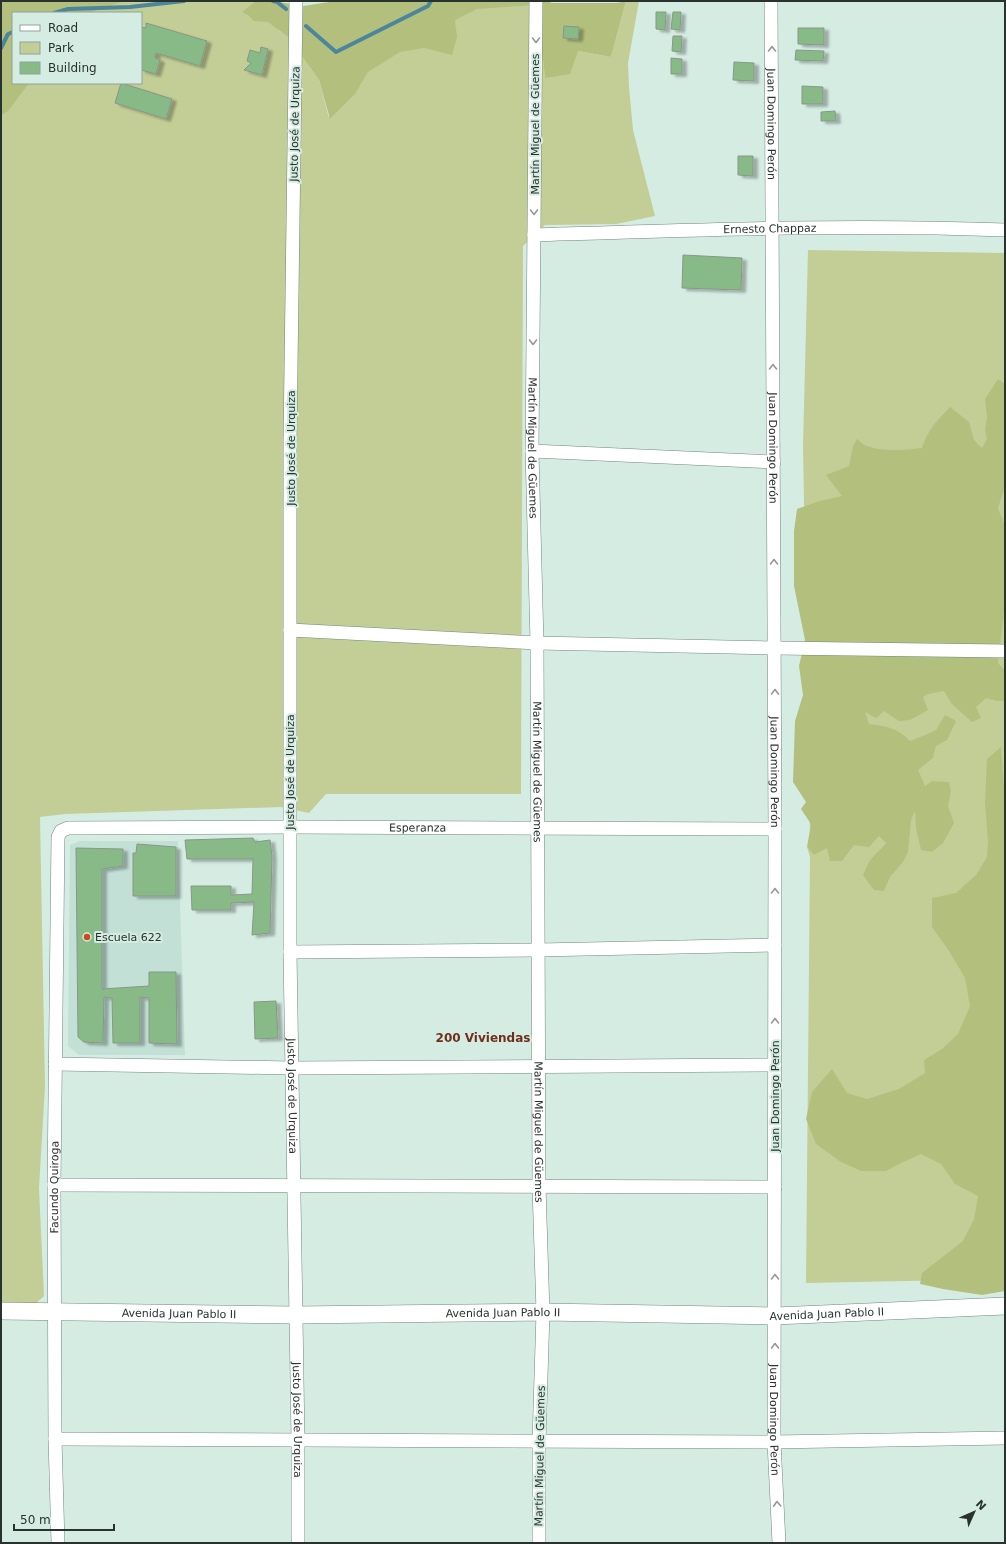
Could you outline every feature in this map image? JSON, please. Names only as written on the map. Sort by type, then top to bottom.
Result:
[{"type":"street","name":"Justo José de Urquiza","points":[[296,1],[290,441],[290,952],[298,1440],[298,1543]]},
{"type":"street","name":"Martín Miguel de Güemes","points":[[536,1],[532,451],[537,643],[539,1187],[543,1312],[539,1441],[539,1543]]},
{"type":"street","name":"Juan Domingo Perón","points":[[771,1],[775,648],[774,1442],[779,1543]]},
{"type":"street","name":"Ernesto Chappaz","points":[[534,235],[773,228],[947,228],[1005,230]]},
{"type":"street","points":[[532,451],[774,462]]},
{"type":"street","points":[[290,630],[537,643],[1005,651]]},
{"type":"street","name":"Esperanza","points":[[60,831],[68,828],[290,827],[775,829]]},
{"type":"street","name":"Facundo Quiroga","points":[[58,1543],[55,1439],[54,1184],[58,836],[60,831]]},
{"type":"street","points":[[290,952],[539,950],[775,944]]},
{"type":"street","points":[[56,1064],[291,1068],[775,1065]]},
{"type":"street","points":[[54,1184],[775,1187]]},
{"type":"street","name":"Avenida Juan Pablo II","points":[[1,1311],[295,1315],[543,1312],[775,1316],[1005,1306]]},
{"type":"street","points":[[55,1439],[774,1442],[1005,1438]]},
{"type":"shaded area","points":[[80,841],[178,841],[185,1055],[79,1055],[68,1046],[70,845]]},
{"type":"green space","points":[[1,1],[279,1],[278,30],[289,38],[319,80],[329,118],[333,5],[504,7],[537,5],[545,77],[578,51],[611,57],[626,1],[639,1],[628,63],[629,87],[633,130],[655,216],[616,224],[545,225],[523,246],[521,794],[326,794],[309,813],[281,807],[65,814],[40,817],[45,1086],[39,1188],[44,1296],[34,1305],[1,1305]]},
{"type":"green space","points":[[1,1],[125,1],[91,12],[12,12],[12,84],[28,84],[8,111],[1,115]]},
{"type":"green space","points":[[256,1],[273,1],[303,6],[336,1],[547,1],[552,3],[617,3],[626,1],[611,57],[578,51],[570,74],[545,78],[537,5],[477,9],[455,20],[457,37],[452,55],[424,48],[400,52],[368,72],[355,94],[330,119],[319,80],[289,38],[268,22],[254,21],[242,12]]},
{"type":"green space","points":[[808,250],[1005,253],[1005,1279],[806,1283],[810,857],[807,847],[810,850],[810,835],[803,446]]},
{"type":"green space","points":[[998,379],[1005,384],[1005,487],[998,508],[1005,526],[1004,612],[998,663],[1005,671],[1004,701],[986,698],[976,707],[981,718],[972,722],[952,704],[944,691],[928,694],[923,697],[928,710],[910,720],[899,721],[884,711],[876,718],[865,712],[869,724],[896,730],[910,741],[936,730],[945,715],[956,721],[947,740],[936,746],[933,758],[918,770],[925,786],[932,781],[949,782],[951,791],[948,806],[954,823],[943,843],[932,852],[921,850],[916,828],[915,811],[911,820],[908,852],[903,862],[890,877],[884,891],[874,890],[863,875],[868,863],[886,843],[879,836],[869,847],[854,845],[842,861],[830,861],[827,848],[814,855],[807,847],[811,824],[801,809],[806,802],[793,782],[795,721],[803,695],[799,666],[805,640],[794,586],[794,531],[797,509],[820,501],[842,496],[826,475],[849,466],[853,446],[857,439],[863,444],[874,448],[888,450],[922,448],[930,430],[950,407],[969,422],[974,440],[982,448],[987,439],[985,430],[987,417],[985,399]]},
{"type":"green space","points":[[1001,747],[1005,800],[1005,1291],[982,1295],[920,1284],[922,1273],[963,1241],[974,1219],[978,1196],[955,1184],[941,1164],[921,1154],[886,1171],[861,1171],[841,1162],[816,1144],[806,1119],[812,1092],[832,1069],[847,1093],[867,1099],[899,1089],[925,1073],[924,1060],[942,1049],[958,1034],[970,1006],[965,978],[949,951],[932,927],[932,898],[956,893],[976,875],[987,857],[988,841],[985,803],[987,759]]},
{"type":"building","points":[[656,12],[666,12],[665,30],[656,29]]},
{"type":"building","points":[[673,12],[681,12],[680,30],[671,29]]},
{"type":"building","points":[[146,23],[207,41],[200,66],[156,53],[155,58],[160,60],[156,74],[142,70],[142,27],[146,28]]},
{"type":"building","points":[[564,26],[579,27],[578,39],[563,38]]},
{"type":"building","points":[[798,28],[824,28],[824,45],[798,44]]},
{"type":"building","points":[[673,36],[682,36],[681,52],[672,51]]},
{"type":"building","points":[[261,47],[268,49],[262,75],[244,70],[251,63],[247,61],[250,50],[260,53]]},
{"type":"building","points":[[796,50],[824,51],[823,61],[795,60]]},
{"type":"building","points":[[671,58],[682,59],[682,74],[671,74]]},
{"type":"building","points":[[734,62],[754,63],[754,81],[733,80]]},
{"type":"building","points":[[121,84],[172,99],[166,119],[115,103]]},
{"type":"building","points":[[802,86],[823,87],[823,104],[802,104]]},
{"type":"building","points":[[835,111],[836,121],[821,121],[821,112]]},
{"type":"building","points":[[738,156],[753,156],[753,176],[738,175]]},
{"type":"building","points":[[683,255],[742,258],[741,290],[682,288]]},
{"type":"building","points":[[253,838],[255,842],[270,840],[272,856],[270,933],[252,935],[254,902],[231,903],[231,910],[192,910],[191,886],[231,886],[231,895],[252,894],[253,859],[187,859],[185,840]]},
{"type":"building","points":[[137,844],[176,847],[176,896],[133,896],[133,853],[136,853]]},
{"type":"building","points":[[76,848],[123,849],[123,866],[102,869],[102,989],[149,986],[149,972],[176,972],[177,1044],[149,1043],[149,998],[140,997],[140,1043],[113,1043],[112,998],[104,997],[103,1043],[84,1042],[78,1037]]},
{"type":"building","points":[[276,1001],[278,1038],[255,1039],[254,1002]]},
{"type":"waterway","points":[[58,12],[68,9],[130,7],[184,1]]},
{"type":"waterway","points":[[273,1],[277,2],[286,9]]},
{"type":"waterway","points":[[306,26],[336,52],[428,6],[431,1]]},
{"type":"waterway","points":[[1,48],[8,34],[12,32]]},
{"type":"place","name":"Escuela 622","points":[[87,937]]},
{"type":"district","name":"200 Viviendas","points":[[483,1038]]}]
